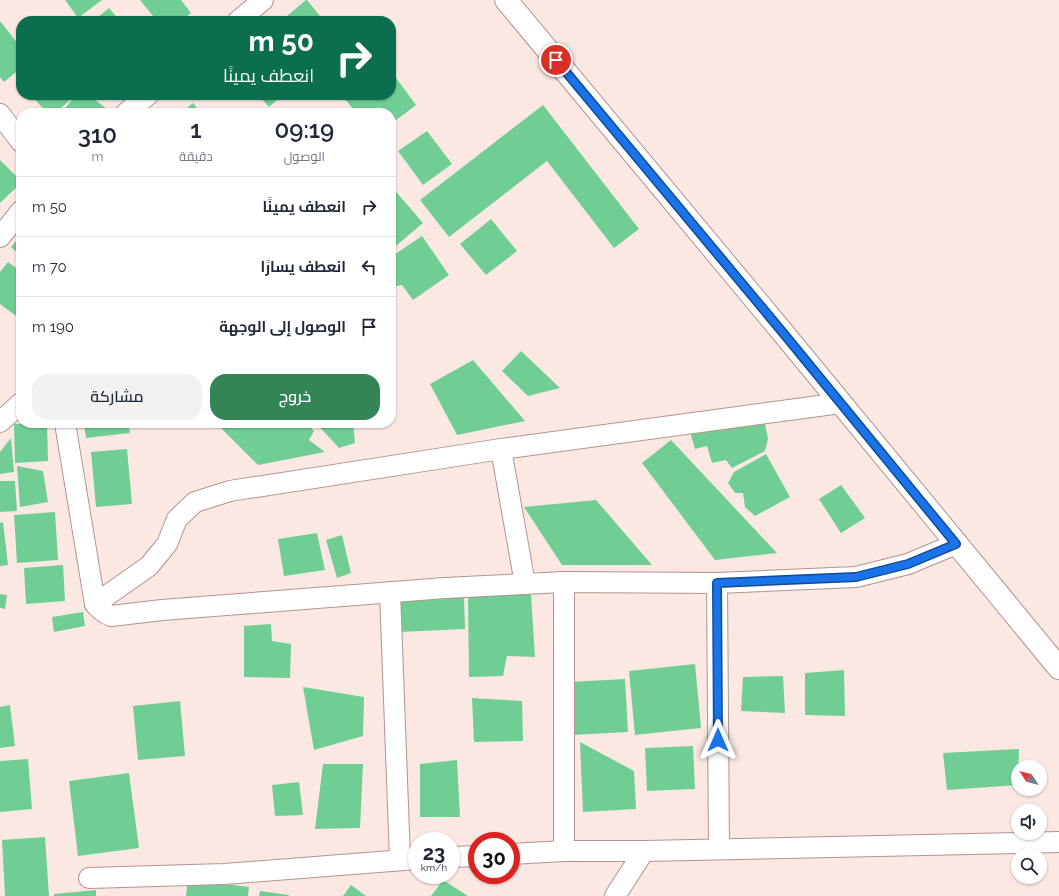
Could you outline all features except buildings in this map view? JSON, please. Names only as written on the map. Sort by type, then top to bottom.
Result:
[{"type":"street","points":[[244,16],[263,0]]},
{"type":"street","points":[[506,0],[1059,668]]},
{"type":"street","points":[[132,108],[142,100]]},
{"type":"street","points":[[0,114],[16,135]]},
{"type":"street","points":[[0,237],[16,217]]},
{"type":"street","points":[[95,604],[149,566],[167,544],[177,519],[195,502],[230,490],[501,449],[841,403]]},
{"type":"street","points":[[0,422],[16,408]]},
{"type":"street","points":[[66,428],[95,604],[104,614],[110,616],[162,610],[445,588],[564,582],[717,583],[856,577],[908,564],[956,544]]},
{"type":"street","points":[[501,449],[525,584]]},
{"type":"street","points":[[564,582],[564,851]]},
{"type":"street","points":[[717,583],[719,849]]},
{"type":"street","points":[[89,878],[224,874],[408,860],[390,592]]},
{"type":"street","points":[[520,853],[564,851],[644,851],[1059,842]]},
{"type":"street","points":[[615,896],[644,851]]},
{"type":"route","points":[[556,60],[956,544],[908,564],[856,577],[717,583],[718,740]]}]
